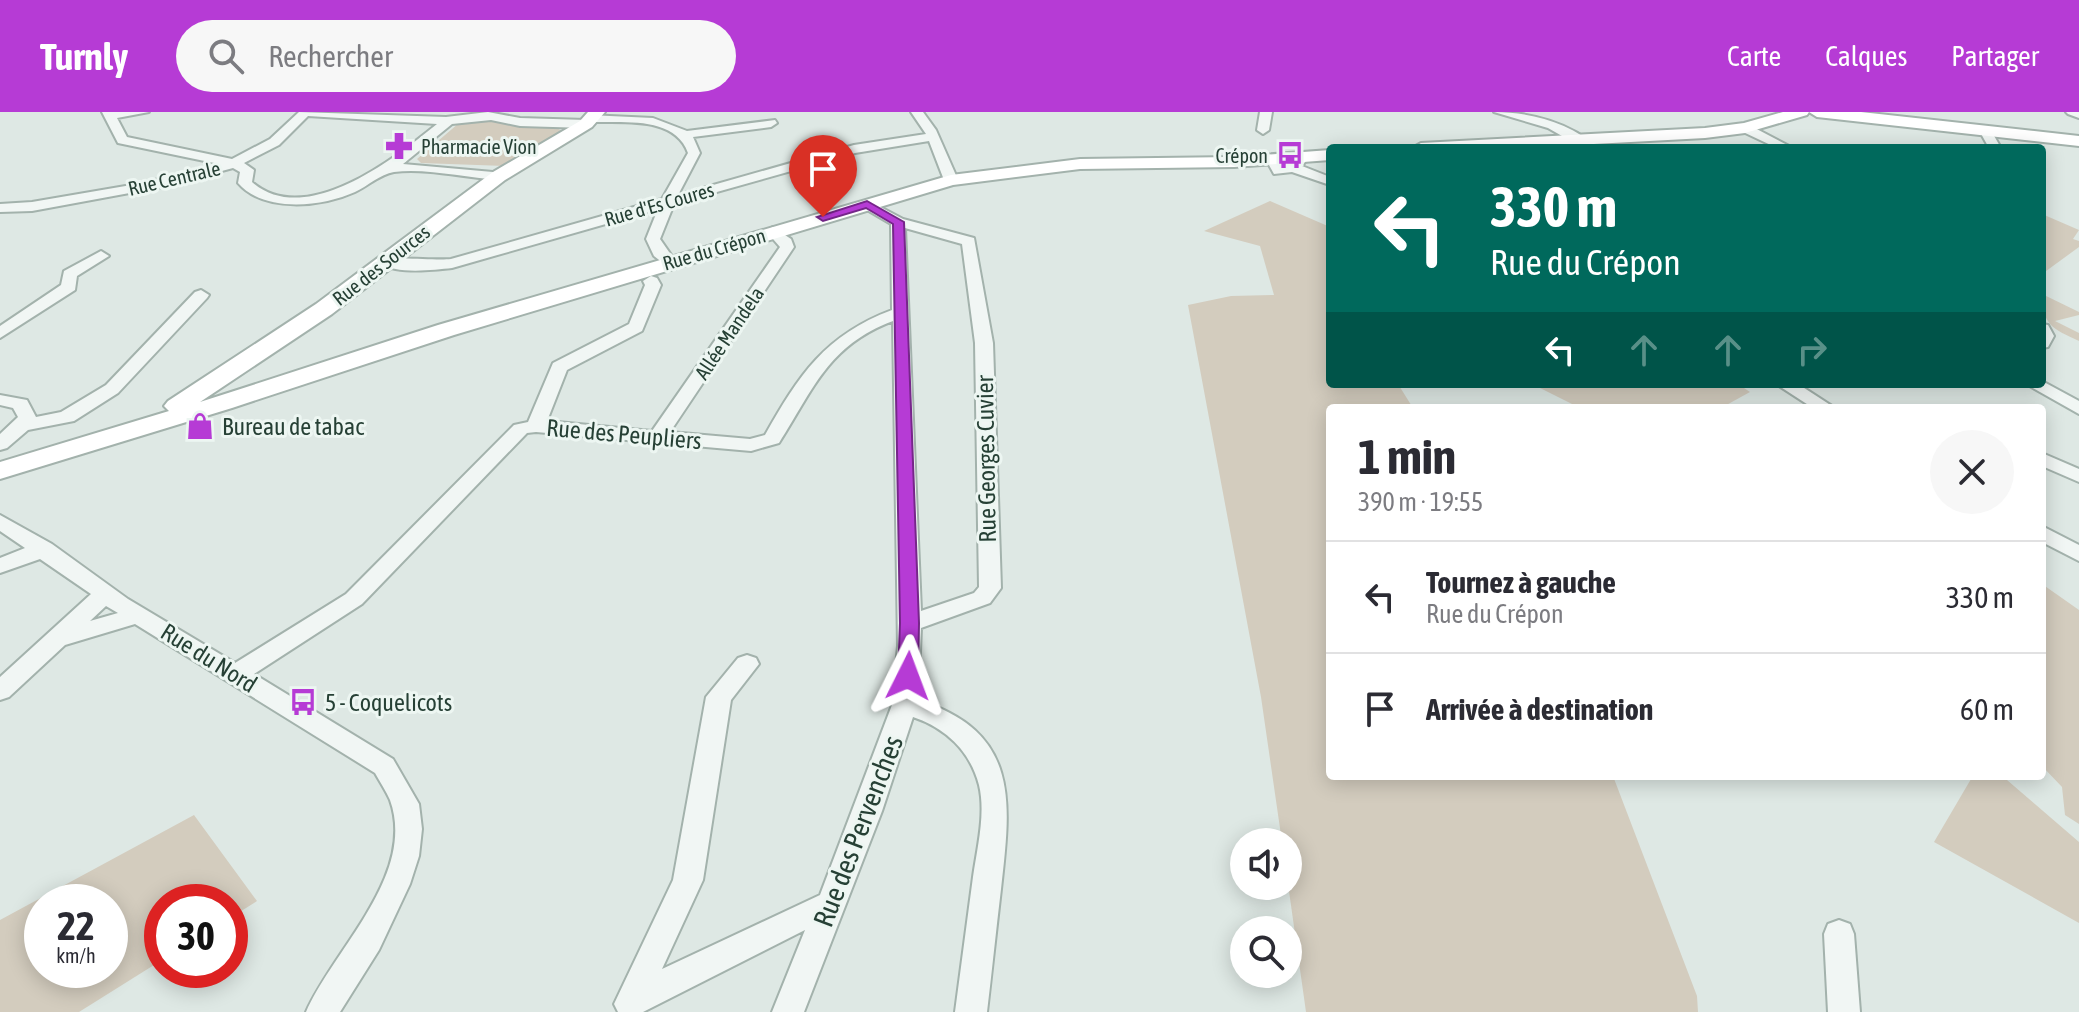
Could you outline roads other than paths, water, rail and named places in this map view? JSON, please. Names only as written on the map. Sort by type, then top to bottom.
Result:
[{"type":"street","points":[[143,112],[109,114],[122,140],[234,163],[247,170],[245,183],[249,188],[287,199],[332,196],[390,168],[455,116]]},
{"type":"street","points":[[306,112],[481,114],[520,122],[592,118],[657,123],[688,134],[771,123]]},
{"type":"street","name":"Rue Centrale","points":[[0,208],[26,207],[179,178],[234,163],[273,144],[306,112]]},
{"type":"street","points":[[917,112],[933,137],[951,180]]},
{"type":"street","points":[[1263,130],[1266,112]]},
{"type":"street","points":[[1500,112],[1552,125],[1585,143]]},
{"type":"street","points":[[1552,144],[1745,128],[1801,112]]},
{"type":"street","points":[[1817,112],[2079,141]]},
{"type":"street","points":[[1843,112],[1926,124]]},
{"type":"street","points":[[2072,112],[2079,114]]},
{"type":"street","name":"Rue des Sources","points":[[166,419],[176,406],[324,309],[499,176],[592,118]]},
{"type":"street","points":[[1745,128],[1779,144]]},
{"type":"street","points":[[1985,130],[1993,144]]},
{"type":"street","points":[[668,262],[659,253],[653,239],[668,201],[694,153],[688,134]]},
{"type":"street","name":"Rue d'Es Coures","points":[[386,262],[428,266],[452,263],[854,149],[933,137]]},
{"type":"street","name":"Rue du Crépon","points":[[0,471],[668,262],[951,180],[1080,164],[1241,162],[1278,165],[1326,156]]},
{"type":"street","points":[[1298,162],[1314,178]]},
{"type":"street","points":[[1278,165],[1326,180]]},
{"type":"street","points":[[390,168],[499,176]]},
{"type":"street","points":[[867,204],[898,222],[969,241]]},
{"type":"street","name":"Rue Georges Cuvier","points":[[910,634],[982,598],[990,588],[984,343],[969,241],[973,221]]},
{"type":"street","name":"Rue des Pervenches","points":[[788,1012],[905,705],[910,634],[898,222]]},
{"type":"street","name":"Allée Mandela","points":[[657,437],[787,247],[786,242],[773,231]]},
{"type":"street","points":[[0,333],[69,287],[69,274],[101,256]]},
{"type":"street","points":[[536,426],[559,367],[636,327],[653,285],[651,281]]},
{"type":"street","points":[[22,425],[67,417],[112,389],[201,295]]},
{"type":"street","name":"Rue des Peupliers","points":[[236,674],[354,599],[521,429],[536,426],[751,445],[772,439],[809,373],[826,355],[861,327],[901,312]]},
{"type":"street","points":[[1792,388],[1819,404]]},
{"type":"street","points":[[2042,388],[2079,408]]},
{"type":"street","points":[[0,400],[20,404],[27,417],[0,444]]},
{"type":"street","points":[[2046,461],[2079,476]]},
{"type":"street","name":"Rue du Nord","points":[[0,521],[105,594],[384,766],[405,805],[407,846],[395,889],[322,1012]]},
{"type":"street","points":[[2046,535],[2079,554]]},
{"type":"street","points":[[0,566],[44,549]]},
{"type":"street","points":[[0,691],[105,594]]},
{"type":"street","points":[[55,640],[138,615]]},
{"type":"street","points":[[629,1005],[688,880],[719,697],[747,664]]},
{"type":"street","points":[[905,705],[936,715],[966,735],[983,760],[993,787],[995,821],[971,1012]]},
{"type":"street","points":[[629,1005],[832,903]]},
{"type":"street","points":[[1839,934],[1844,1012]]},
{"type":"place","name":"Pharmacie Vion","points":[[399,146]]},
{"type":"place","name":"Crépon","points":[[1290,155]]},
{"type":"place","name":"Bureau de tabac","points":[[200,426]]},
{"type":"place","name":"5 - Coquelicots","points":[[303,702]]}]
